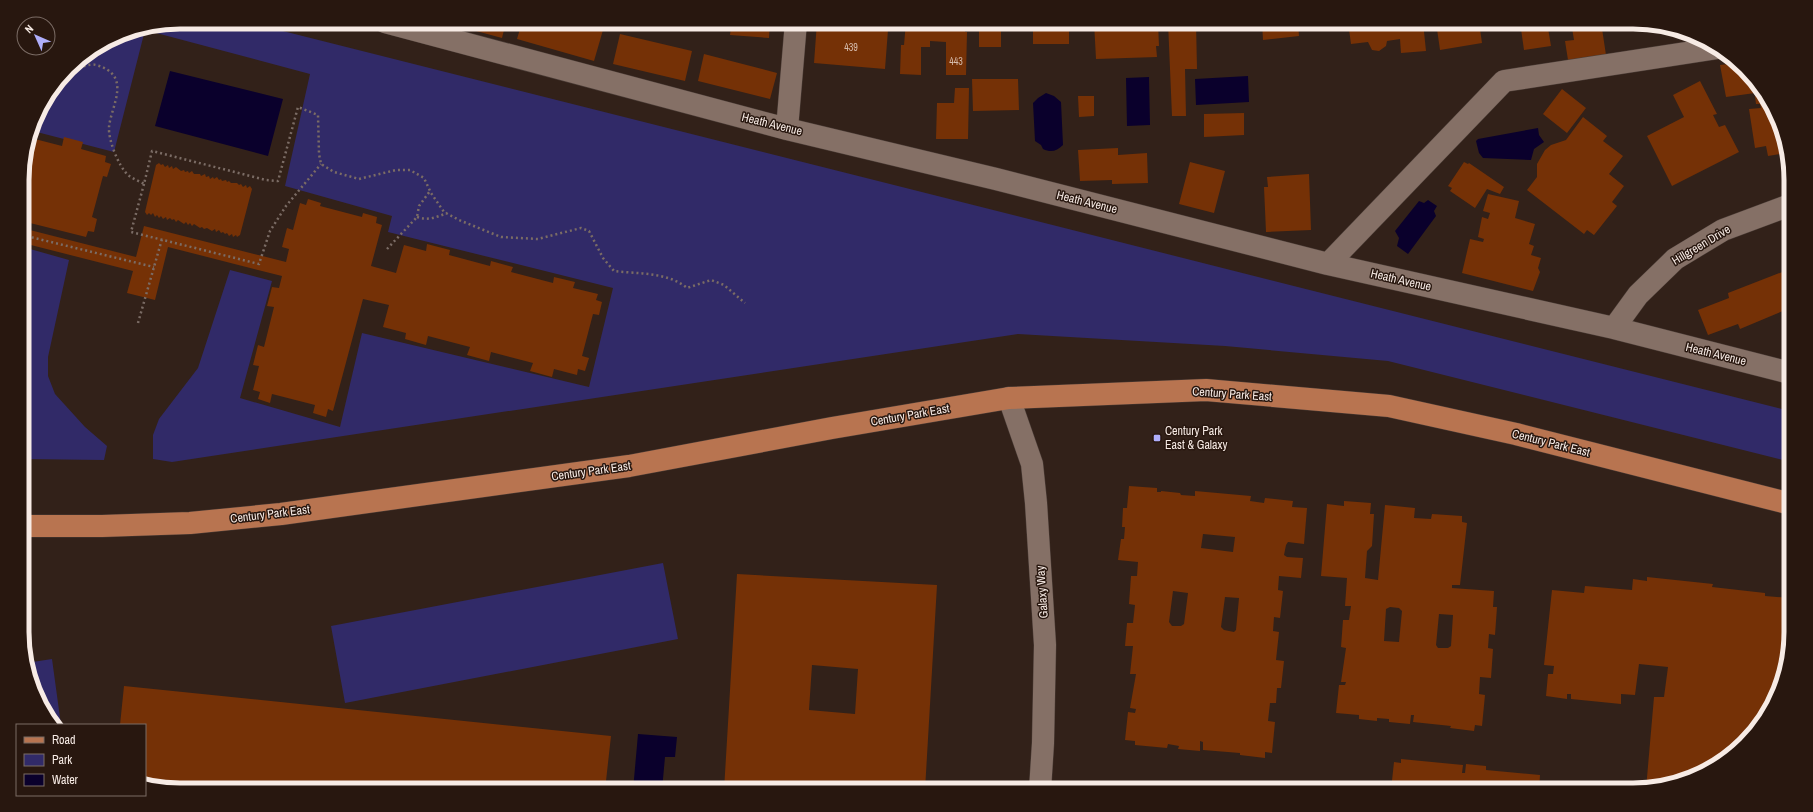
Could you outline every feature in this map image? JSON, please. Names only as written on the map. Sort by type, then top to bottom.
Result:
[{"type":"main road","name":"Century Park East","points":[[29,526],[102,526],[190,523],[288,513],[629,466],[832,428],[1009,398],[1206,390],[1389,406],[1516,434],[1784,502]]},
{"type":"street","name":"Heath Avenue","points":[[411,29],[787,129],[996,179],[1328,264],[1614,328],[1784,371]]},
{"type":"street","points":[[787,129],[795,29]]},
{"type":"street","points":[[1328,264],[1504,81],[1709,49]]},
{"type":"street","name":"Hillgreen Drive","points":[[1614,328],[1638,295],[1675,259],[1723,230],[1784,207]]},
{"type":"street","name":"Galaxy Way","points":[[1009,398],[1032,464],[1036,504],[1045,645],[1043,743],[1040,783]]},
{"type":"path","points":[[78,68],[96,65],[110,72],[116,80],[117,98],[109,128],[114,152],[127,174],[144,184]]},
{"type":"path","points":[[321,164],[286,206],[270,231],[259,264],[131,232],[152,151],[266,180],[278,181],[298,107],[318,114],[319,154],[321,164],[334,172],[359,179],[396,170],[410,170],[424,178],[430,191],[447,213],[501,237],[538,239],[581,228],[589,232],[603,258],[614,271],[667,277],[679,281],[687,288],[711,280],[724,285],[745,303]]},
{"type":"path","points":[[387,249],[417,217],[419,206],[430,191]]},
{"type":"path","points":[[417,217],[422,219],[431,219],[447,213]]},
{"type":"path","points":[[29,237],[154,267]]},
{"type":"path","points":[[138,323],[162,239]]},
{"type":"green space","points":[[170,29],[275,29],[1784,409],[1784,460],[1388,361],[1225,346],[1018,334],[172,462],[153,459],[153,435],[159,419],[198,368],[230,270],[272,281],[240,398],[340,427],[362,333],[589,387],[613,288],[388,232],[392,216],[285,186],[310,74],[151,32]]},
{"type":"green space","points":[[144,33],[114,152],[37,132],[40,122],[54,96],[66,80],[80,66],[104,49],[122,40]]},
{"type":"green space","points":[[29,249],[69,260],[48,357],[48,376],[55,394],[85,427],[107,446],[104,460],[29,459]]},
{"type":"green space","points":[[663,563],[678,639],[345,703],[331,626]]},
{"type":"green space","points":[[52,659],[61,724],[49,708],[40,690],[32,662]]},
{"type":"water","points":[[170,71],[283,99],[268,156],[155,126]]},
{"type":"water","points":[[1248,76],[1249,102],[1196,105],[1195,79]]},
{"type":"water","points":[[1149,77],[1150,125],[1127,126],[1126,78]]},
{"type":"water","points":[[1046,93],[1054,96],[1061,102],[1063,145],[1056,150],[1051,151],[1043,149],[1041,145],[1035,141],[1033,103]]},
{"type":"water","points":[[1538,128],[1539,135],[1544,142],[1534,149],[1531,160],[1483,158],[1479,153],[1476,141],[1478,139]]},
{"type":"water","points":[[1428,200],[1437,206],[1434,211],[1436,216],[1408,254],[1397,246],[1399,238],[1395,231],[1419,201],[1424,203]]},
{"type":"water","points":[[638,734],[677,737],[675,757],[665,757],[663,783],[634,783]]},
{"type":"building","points":[[469,29],[504,29],[502,38]]},
{"type":"building","points":[[520,29],[603,30],[594,61],[517,39]]},
{"type":"building","points":[[731,29],[770,29],[769,38],[730,35]]},
{"type":"building","points":[[816,29],[888,30],[885,69],[814,63]]},
{"type":"building","points":[[905,29],[965,29],[965,32],[967,32],[966,75],[946,75],[946,42],[930,41],[930,47],[921,47],[921,75],[900,74],[901,45],[904,45]]},
{"type":"building","points":[[979,29],[1001,29],[1001,47],[979,47]]},
{"type":"building","points":[[1033,29],[1069,29],[1069,44],[1033,44]]},
{"type":"building","points":[[1094,29],[1158,29],[1159,46],[1156,46],[1157,57],[1096,59]]},
{"type":"building","points":[[1168,29],[1196,29],[1197,69],[1185,69],[1186,116],[1172,116]]},
{"type":"building","points":[[1262,29],[1298,29],[1299,36],[1263,40]]},
{"type":"building","points":[[1349,29],[1424,29],[1426,51],[1401,53],[1400,39],[1387,41],[1386,46],[1379,51],[1372,50],[1368,42],[1351,44]]},
{"type":"building","points":[[1437,29],[1480,29],[1482,43],[1440,50]]},
{"type":"building","points":[[1521,29],[1548,29],[1551,46],[1524,50]]},
{"type":"building","points":[[1572,29],[1602,29],[1606,55],[1568,60],[1565,41],[1574,40]]},
{"type":"building","points":[[620,34],[692,51],[685,81],[613,64]]},
{"type":"building","points":[[704,54],[777,73],[770,99],[698,81]]},
{"type":"building","points":[[1730,64],[1733,66],[1747,80],[1755,93],[1726,97],[1720,65]]},
{"type":"building","points":[[972,79],[1018,79],[1019,110],[973,111]]},
{"type":"building","points":[[1700,81],[1717,114],[1713,115],[1719,127],[1725,125],[1739,152],[1672,186],[1647,136],[1684,117],[1673,95]]},
{"type":"building","points":[[955,88],[969,88],[968,139],[936,139],[937,103],[954,103]]},
{"type":"building","points":[[1562,89],[1586,108],[1567,133],[1543,114]]},
{"type":"building","points":[[1078,96],[1094,96],[1094,116],[1079,117]]},
{"type":"building","points":[[1755,96],[1759,96],[1773,122],[1782,154],[1768,156],[1766,146],[1755,148],[1749,109],[1761,108],[1760,104],[1756,104]]},
{"type":"building","points":[[1244,113],[1244,135],[1204,137],[1204,114]]},
{"type":"building","points":[[1583,117],[1607,136],[1603,141],[1623,156],[1609,174],[1624,186],[1612,202],[1617,206],[1594,235],[1587,230],[1584,234],[1527,190],[1537,177],[1537,164],[1545,150],[1551,145],[1566,140]]},
{"type":"building","points":[[64,137],[83,142],[81,149],[106,156],[105,162],[111,164],[107,177],[103,176],[92,217],[97,219],[94,232],[88,231],[86,237],[29,223],[29,170],[35,139],[62,146]]},
{"type":"building","points":[[1118,148],[1118,155],[1147,153],[1148,183],[1112,184],[1112,180],[1080,181],[1078,150]]},
{"type":"building","points":[[1190,162],[1225,171],[1214,213],[1179,204]]},
{"type":"building","points":[[1464,162],[1469,163],[1504,187],[1500,194],[1487,189],[1475,208],[1450,191],[1452,188],[1448,186]]},
{"type":"building","points":[[159,163],[161,165],[163,164],[165,167],[168,165],[169,168],[172,166],[173,169],[176,167],[181,171],[188,171],[189,173],[192,171],[194,174],[200,174],[201,176],[205,174],[206,177],[209,176],[210,179],[217,177],[222,181],[226,180],[227,182],[237,183],[239,185],[241,184],[243,187],[246,185],[247,188],[250,186],[252,189],[240,235],[233,237],[232,234],[229,236],[227,233],[221,233],[219,230],[216,232],[215,229],[212,231],[207,228],[200,228],[194,224],[192,226],[190,223],[188,225],[186,222],[184,224],[178,220],[176,222],[174,219],[172,220],[170,218],[167,220],[166,217],[163,219],[161,216],[159,218],[157,215],[155,217],[153,213],[151,215],[149,213],[147,215],[145,212],[156,165]]},
{"type":"building","points":[[1309,174],[1311,230],[1266,232],[1264,187],[1268,187],[1267,177]]},
{"type":"building","points":[[1488,194],[1519,201],[1515,218],[1535,224],[1529,244],[1534,246],[1531,255],[1541,258],[1538,268],[1540,272],[1533,291],[1462,273],[1470,239],[1483,242],[1484,239],[1478,237],[1482,217],[1488,219],[1490,213],[1483,211]]},
{"type":"building","points":[[308,199],[321,203],[320,206],[362,217],[363,213],[377,217],[376,223],[382,225],[371,266],[396,273],[404,245],[426,251],[427,244],[450,250],[449,255],[490,266],[491,261],[513,267],[511,272],[553,283],[554,277],[575,282],[573,288],[598,294],[596,300],[602,302],[599,315],[593,314],[582,356],[589,358],[585,371],[578,369],[577,375],[554,369],[552,377],[530,371],[533,363],[491,352],[489,361],[467,355],[470,347],[428,336],[426,345],[405,339],[406,333],[383,327],[389,305],[363,299],[333,411],[328,409],[326,417],[313,413],[315,405],[272,394],[270,403],[258,399],[260,392],[253,390],[259,366],[253,365],[258,345],[264,347],[274,307],[267,306],[272,287],[279,288],[282,276],[168,247],[155,300],[127,293],[133,271],[29,245],[29,230],[136,257],[144,226],[286,262],[289,249],[282,247],[287,228],[293,230],[300,203],[306,205]]},
{"type":"building","points":[[1784,271],[1784,311],[1740,329],[1738,324],[1708,335],[1698,310],[1729,298],[1728,293]]},
{"type":"building","points":[[1129,486],[1157,488],[1157,492],[1180,493],[1181,495],[1195,496],[1195,491],[1251,496],[1250,501],[1264,503],[1265,498],[1293,501],[1292,507],[1307,508],[1304,544],[1288,542],[1284,555],[1287,557],[1303,558],[1301,578],[1279,576],[1278,590],[1283,591],[1280,618],[1274,617],[1273,631],[1279,632],[1276,660],[1284,661],[1281,688],[1277,688],[1276,703],[1270,703],[1268,721],[1275,722],[1272,753],[1265,752],[1265,758],[1240,755],[1240,753],[1203,750],[1203,742],[1200,741],[1200,751],[1178,749],[1179,746],[1168,744],[1167,748],[1135,745],[1135,741],[1125,740],[1128,712],[1135,713],[1136,709],[1130,708],[1136,674],[1130,674],[1133,646],[1125,646],[1127,623],[1133,623],[1135,605],[1129,604],[1131,576],[1137,576],[1138,562],[1118,560],[1121,539],[1124,539],[1125,527],[1122,527],[1123,508],[1127,508]],"holes":[[[1203,534],[1235,537],[1233,552],[1201,548]],[[1173,591],[1188,593],[1184,624],[1181,626],[1172,626],[1169,622]],[[1225,597],[1239,598],[1236,630],[1234,632],[1224,630],[1221,627]]]},
{"type":"building","points":[[1344,501],[1371,503],[1370,514],[1374,514],[1372,546],[1367,551],[1365,578],[1378,580],[1385,505],[1415,508],[1414,518],[1431,519],[1432,514],[1462,516],[1462,522],[1467,523],[1460,585],[1452,585],[1452,588],[1494,591],[1493,607],[1497,607],[1495,635],[1489,634],[1488,648],[1493,649],[1491,678],[1480,677],[1479,694],[1485,695],[1482,726],[1475,725],[1474,731],[1450,728],[1451,726],[1413,722],[1414,715],[1411,715],[1410,724],[1389,722],[1389,719],[1377,718],[1377,721],[1359,719],[1359,715],[1336,713],[1339,685],[1345,685],[1346,682],[1341,682],[1346,648],[1341,647],[1343,620],[1349,620],[1351,606],[1345,606],[1347,578],[1321,576],[1327,504],[1344,506]],"holes":[[[1390,607],[1399,608],[1402,611],[1399,642],[1384,641],[1386,609]],[[1439,614],[1453,615],[1451,646],[1448,648],[1438,648],[1436,645]]]},
{"type":"building","points":[[737,574],[937,585],[925,783],[724,783]],"holes":[[[812,665],[858,669],[855,714],[809,710]]]},
{"type":"building","points":[[1647,577],[1713,584],[1712,587],[1765,593],[1765,596],[1784,597],[1784,642],[1779,671],[1773,690],[1767,702],[1764,702],[1763,709],[1747,732],[1741,738],[1736,738],[1736,743],[1733,746],[1709,763],[1682,775],[1647,783],[1654,697],[1664,697],[1668,667],[1639,664],[1635,695],[1621,694],[1621,704],[1571,699],[1571,694],[1567,694],[1567,699],[1546,696],[1548,674],[1553,674],[1554,666],[1544,665],[1552,590],[1584,593],[1585,586],[1632,590],[1633,579],[1647,581]]},
{"type":"building","points":[[124,686],[611,736],[606,783],[200,783],[181,781],[181,783],[170,783],[146,779],[146,724],[120,724]]},
{"type":"building","points":[[1401,759],[1463,765],[1462,773],[1465,773],[1466,764],[1486,766],[1486,770],[1540,775],[1539,783],[1392,783],[1394,762],[1401,763]]},
{"type":"place","name":"Century Park East & Galaxy","points":[[1157,438]]}]
